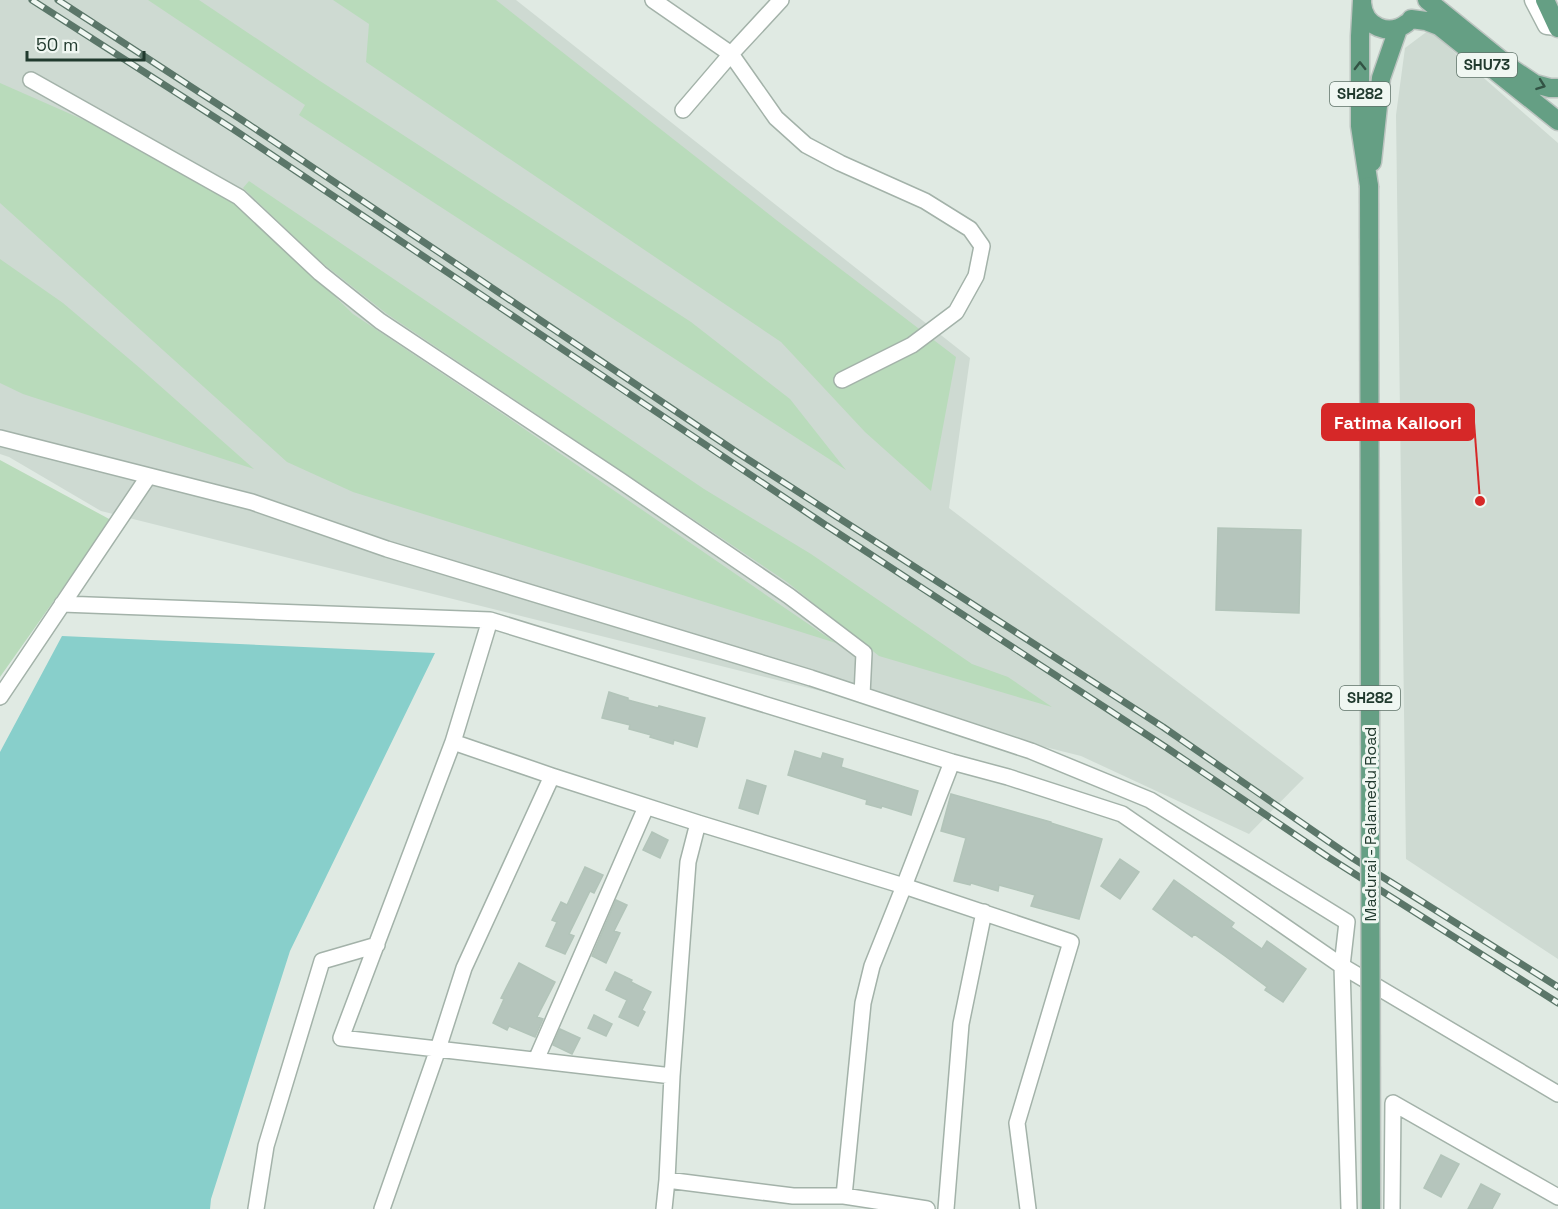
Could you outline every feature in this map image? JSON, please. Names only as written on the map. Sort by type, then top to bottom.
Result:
[{"type":"main road","name":"Madurai - Palamedu Road","points":[[1371,1209],[1369,186],[1381,78],[1405,24],[1415,12],[1416,0]]},
{"type":"main road","name":"SHU73","points":[[1427,0],[1511,68],[1535,84],[1558,88]]},
{"type":"main road","points":[[1545,0],[1557,27]]},
{"type":"main road","name":"Madurai - Palamedu Road","points":[[1362,1],[1359,36],[1360,126],[1369,186]]},
{"type":"main road","name":"SHU73","points":[[1362,1],[1362,9],[1370,22],[1383,30],[1426,21],[1439,26],[1558,121]]},
{"type":"street","points":[[653,0],[731,54],[776,118],[806,145],[840,163],[925,201],[970,229],[981,246],[976,276],[956,312],[912,345],[842,380]]},
{"type":"street","points":[[683,110],[781,0]]},
{"type":"street","points":[[1534,0],[1547,25],[1557,27]]},
{"type":"street","points":[[31,80],[239,197],[320,273],[380,321],[789,596],[864,653],[862,695]]},
{"type":"street","points":[[0,438],[252,502],[387,549],[667,633],[1031,751],[1150,800],[1347,922],[1342,966],[1348,1209]]},
{"type":"street","points":[[0,697],[148,477]]},
{"type":"street","points":[[62,604],[490,620],[952,762],[1008,777],[1122,814],[1342,966],[1558,1094]]},
{"type":"street","points":[[490,620],[453,742],[340,1038],[672,1076]]},
{"type":"street","points":[[453,742],[552,777],[904,886],[1071,942],[1017,1123],[1028,1209]]},
{"type":"street","points":[[844,1196],[863,1003],[872,966],[952,762]]},
{"type":"street","points":[[382,1209],[464,968],[552,777]]},
{"type":"street","points":[[536,1060],[646,807]]},
{"type":"street","points":[[664,1209],[688,862],[698,824]]},
{"type":"street","points":[[946,1209],[961,1024],[984,912]]},
{"type":"street","points":[[256,1209],[266,1146],[322,961],[377,945]]},
{"type":"street","points":[[1392,1209],[1393,1103],[1558,1197]]},
{"type":"street","points":[[667,1180],[793,1196],[844,1196],[927,1209]]},
{"type":"shaded area","points":[[0,0],[516,0],[970,358],[949,508],[1304,778],[1249,834],[1081,756],[101,511],[9,457],[0,454]]},
{"type":"shaded area","points":[[1429,30],[1558,143],[1558,959],[1406,859],[1396,115],[1405,48]]},
{"type":"green space","points":[[148,0],[199,0],[691,322],[790,399],[846,470],[299,115],[305,105]]},
{"type":"green space","points":[[333,0],[496,0],[775,219],[956,357],[931,491],[865,432],[781,342],[366,62],[369,24]]},
{"type":"green space","points":[[0,83],[125,138],[244,208],[353,314],[836,643],[353,492],[287,462],[0,203]]},
{"type":"green space","points":[[249,181],[704,489],[811,554],[972,664],[1008,677],[1052,707],[879,656],[787,582],[387,314],[321,262],[243,188]]},
{"type":"green space","points":[[0,259],[63,303],[254,469],[23,394],[0,383]]},
{"type":"green space","points":[[0,460],[111,520],[0,677]]},
{"type":"water","points":[[62,636],[435,653],[290,951],[211,1199],[210,1209],[0,1209],[0,752]]},
{"type":"building","points":[[1218,528],[1301,530],[1299,613],[1216,610]]},
{"type":"building","points":[[609,692],[628,698],[628,700],[705,718],[697,747],[674,740],[673,744],[650,737],[651,735],[629,729],[630,725],[602,718]]},
{"type":"building","points":[[795,751],[821,759],[823,753],[843,759],[841,767],[918,791],[911,815],[882,806],[881,808],[866,804],[867,800],[788,775]]},
{"type":"building","points":[[747,780],[766,786],[758,814],[739,808]]},
{"type":"building","points":[[951,794],[1102,839],[1079,919],[1031,906],[1035,895],[999,885],[998,891],[971,883],[970,885],[954,881],[966,838],[941,831]]},
{"type":"building","points":[[652,832],[668,840],[660,858],[643,850]]},
{"type":"building","points":[[1120,859],[1139,872],[1120,899],[1101,886]]},
{"type":"building","points":[[585,867],[603,875],[594,893],[590,891],[569,934],[574,936],[565,954],[546,946],[557,922],[552,920],[561,902],[567,905]]},
{"type":"building","points":[[1174,880],[1234,923],[1231,927],[1262,949],[1267,941],[1306,969],[1283,1002],[1265,990],[1267,987],[1225,956],[1194,934],[1192,937],[1153,909]]},
{"type":"building","points":[[616,900],[627,905],[614,931],[620,933],[606,963],[592,956]]},
{"type":"building","points":[[519,963],[555,982],[537,1017],[543,1019],[535,1037],[509,1026],[507,1030],[493,1023],[504,999],[501,998]]},
{"type":"building","points":[[615,972],[651,992],[642,1010],[645,1012],[638,1026],[619,1017],[627,1000],[606,990]]},
{"type":"building","points":[[594,1015],[612,1024],[606,1036],[588,1028]]},
{"type":"building","points":[[560,1029],[580,1038],[572,1054],[553,1045]]},
{"type":"building","points":[[1441,1155],[1459,1164],[1441,1197],[1424,1188]]},
{"type":"building","points":[[1481,1184],[1500,1194],[1492,1209],[1468,1209]]},
{"type":"railway","points":[[32,0],[233,129],[1328,857],[1558,1003]]},
{"type":"railway","points":[[58,0],[242,120],[738,453],[1163,727],[1354,859],[1558,987]]},
{"type":"place","name":"Fatima Kalloori","points":[[1480,501]]}]
